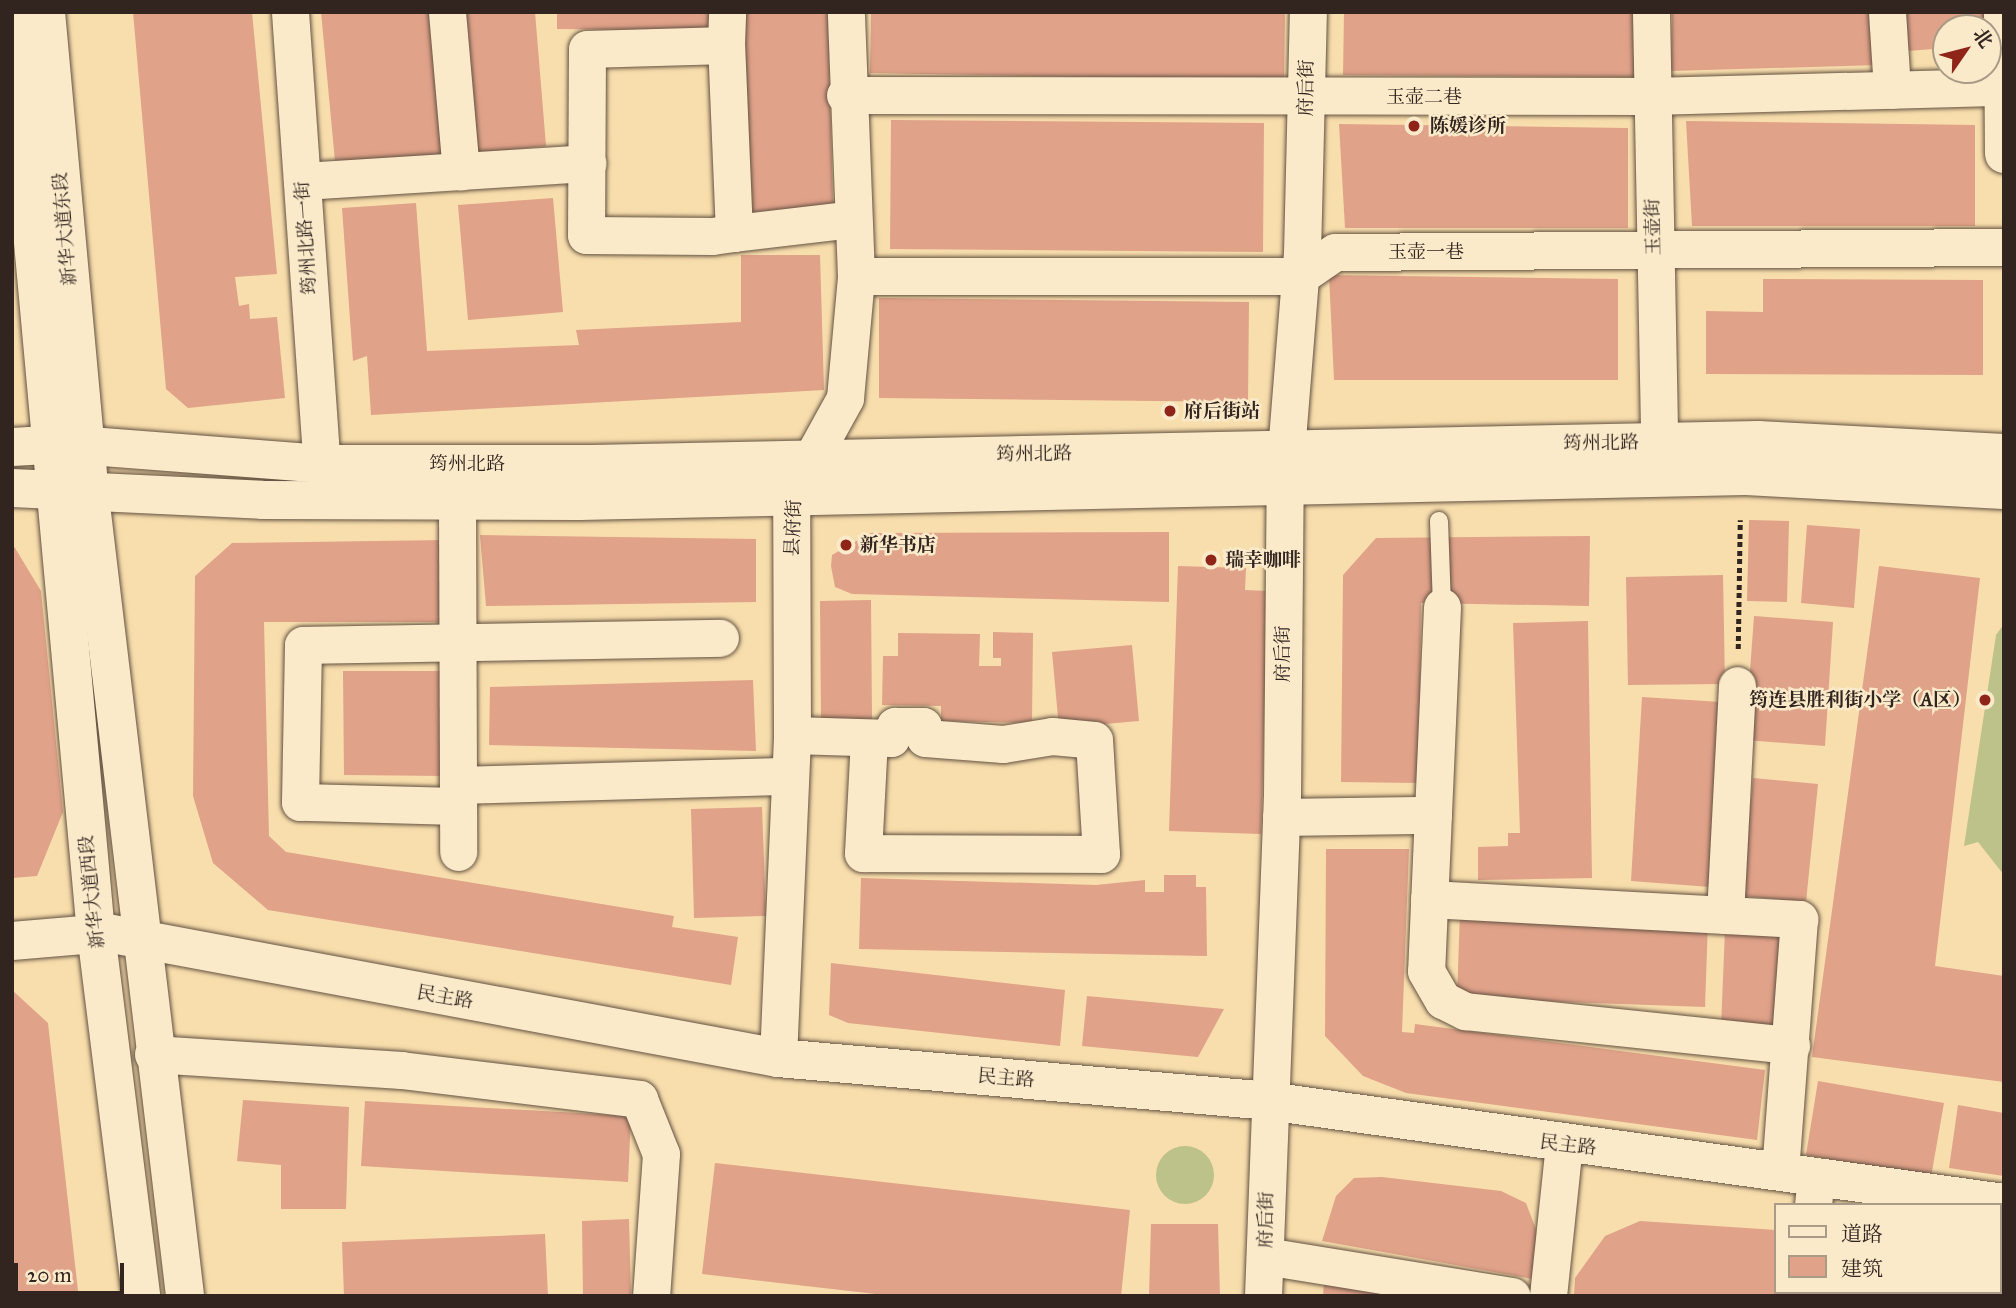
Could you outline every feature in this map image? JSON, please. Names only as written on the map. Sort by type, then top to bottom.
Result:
[{"type":"main road","name":"新华大道东段","points":[[12,12],[23,260],[66,445]]},
{"type":"main road","name":"新华大道东段","points":[[46,12],[66,445]]},
{"type":"main road","points":[[2003,12],[2004,154]]},
{"type":"main road","name":"筠州北路","points":[[12,488],[70,487],[262,500],[791,496],[1659,442],[1758,440],[2003,459]]},
{"type":"main road","name":"筠州北路","points":[[12,447],[66,445],[322,464],[812,459],[1746,476],[2003,459]]},
{"type":"main road","points":[[66,445],[138,941],[185,1296]]},
{"type":"main road","name":"新华大道西段","points":[[70,487],[96,933],[141,1296]]},
{"type":"main road","name":"民主路","points":[[12,941],[96,933],[778,1058],[1268,1101],[1803,1184],[2004,1203]]},
{"type":"street","name":"筠州北路一街","points":[[290,12],[322,464]]},
{"type":"street","points":[[447,12],[461,171]]},
{"type":"street","name":"县府街","points":[[778,1058],[792,735],[791,496],[845,398],[856,275],[845,95],[846,12]]},
{"type":"street","name":"府后街","points":[[1264,1296],[1268,1101],[1281,817],[1285,466],[1300,276],[1308,12]]},
{"type":"street","name":"玉壶街","points":[[1651,12],[1653,251],[1659,442]]},
{"type":"street","points":[[1887,12],[1892,90]]},
{"type":"street","points":[[734,233],[726,29],[587,49],[586,235],[734,233],[853,219]]},
{"type":"street","name":"玉壶二巷","points":[[845,95],[1306,98],[1651,96],[2003,87]]},
{"type":"street","points":[[302,181],[587,163]]},
{"type":"street","name":"玉壶一巷","points":[[1300,276],[1335,252],[2004,247]]},
{"type":"street","points":[[856,275],[1300,276]]},
{"type":"street","points":[[457,500],[458,852]]},
{"type":"street","points":[[1442,607],[1426,971],[1452,1008],[1791,1045]]},
{"type":"street","points":[[720,638],[303,646],[300,802],[790,776]]},
{"type":"street","points":[[1725,915],[1737,685]]},
{"type":"street","points":[[792,735],[891,738],[895,726],[923,726],[925,738],[990,743],[1052,736],[1094,740],[1101,855],[863,853],[869,738]]},
{"type":"street","points":[[1281,817],[1433,815]]},
{"type":"street","points":[[1429,899],[1799,919],[1791,1045],[1803,1184]]},
{"type":"street","points":[[153,1054],[401,1070],[639,1100],[661,1154],[651,1296]]},
{"type":"street","points":[[1548,1296],[1564,1145]]},
{"type":"street","points":[[1265,1256],[1440,1290],[1512,1296]]},
{"type":"lane","points":[[1439,521],[1442,607]]},
{"type":"path","points":[[1737,685],[1740,520]]},
{"type":"green space","points":[[2004,624],[2004,875],[1978,842],[1964,846],[1996,635]]},
{"type":"green space","points":[[1185,1146],[1196,1148],[1209,1159],[1214,1175],[1212,1186],[1201,1199],[1185,1204],[1174,1202],[1161,1191],[1156,1175],[1158,1164],[1169,1151]]},
{"type":"building","points":[[133,12],[252,12],[277,274],[235,277],[239,306],[249,304],[250,319],[277,317],[285,398],[188,408],[166,389]]},
{"type":"building","points":[[321,12],[432,12],[447,160],[335,161]]},
{"type":"building","points":[[463,12],[535,12],[546,146],[471,154]]},
{"type":"building","points":[[557,12],[710,12],[710,31],[557,29]]},
{"type":"building","points":[[740,12],[828,12],[833,208],[745,212]]},
{"type":"building","points":[[871,12],[1285,12],[1284,81],[870,73]]},
{"type":"building","points":[[1344,12],[1635,12],[1634,77],[1343,75]]},
{"type":"building","points":[[1672,12],[1878,12],[1879,65],[1671,71]]},
{"type":"building","points":[[1894,12],[1989,12],[1932,14],[1932,49],[1895,52]]},
{"type":"building","points":[[891,120],[1264,123],[1263,252],[890,249]]},
{"type":"building","points":[[1686,121],[1975,125],[1975,226],[1692,226]]},
{"type":"building","points":[[1339,124],[1628,128],[1628,228],[1345,228]]},
{"type":"building","points":[[553,198],[563,312],[468,320],[458,205]]},
{"type":"building","points":[[416,203],[427,351],[579,345],[576,330],[741,322],[741,255],[820,255],[824,390],[371,415],[367,356],[353,361],[342,208]]},
{"type":"building","points":[[1329,275],[1618,279],[1618,380],[1334,380]]},
{"type":"building","points":[[1763,279],[1983,280],[1983,375],[1706,374],[1706,311],[1763,312]]},
{"type":"building","points":[[879,298],[1249,302],[1248,402],[879,398]]},
{"type":"building","points":[[1749,520],[1789,521],[1787,602],[1747,601]]},
{"type":"building","points":[[1807,525],[1860,529],[1854,608],[1801,603]]},
{"type":"building","points":[[1169,532],[1169,602],[852,594],[835,587],[831,566],[832,555],[870,533]]},
{"type":"building","points":[[480,535],[756,539],[756,602],[486,606]]},
{"type":"building","points":[[1590,536],[1589,606],[1421,603],[1419,783],[1341,782],[1343,575],[1376,538]]},
{"type":"building","points":[[445,540],[444,622],[264,622],[269,836],[286,852],[674,916],[672,927],[738,937],[731,985],[268,910],[213,863],[193,796],[195,576],[232,543]]},
{"type":"building","points":[[12,543],[41,591],[63,812],[37,876],[12,878]]},
{"type":"building","points":[[1178,566],[1246,568],[1245,590],[1268,591],[1261,834],[1169,831]]},
{"type":"building","points":[[1879,566],[1980,578],[1935,966],[2004,976],[2004,1082],[1812,1057]]},
{"type":"building","points":[[1723,575],[1725,684],[1628,685],[1626,577]]},
{"type":"building","points":[[871,600],[872,719],[821,719],[820,601]]},
{"type":"building","points":[[1754,616],[1833,622],[1825,746],[1745,740]]},
{"type":"building","points":[[1588,621],[1592,878],[1478,880],[1478,847],[1508,846],[1508,833],[1520,833],[1513,623]]},
{"type":"building","points":[[993,632],[1033,633],[1032,723],[941,721],[941,706],[882,705],[883,656],[898,656],[898,633],[980,634],[979,666],[1001,666],[1001,658],[993,658]]},
{"type":"building","points":[[1132,645],[1139,721],[1059,728],[1052,652]]},
{"type":"building","points":[[343,671],[447,671],[448,776],[344,775]]},
{"type":"building","points":[[753,680],[756,751],[489,745],[490,687]]},
{"type":"building","points":[[1642,697],[1721,702],[1710,887],[1631,881]]},
{"type":"building","points":[[1753,778],[1818,784],[1806,902],[1742,896]]},
{"type":"building","points":[[762,807],[766,916],[694,918],[691,809]]},
{"type":"building","points":[[1326,849],[1409,849],[1402,1032],[1414,1033],[1415,1024],[1765,1070],[1757,1140],[1406,1093],[1363,1076],[1325,1036]]},
{"type":"building","points":[[1164,875],[1196,875],[1196,887],[1206,887],[1207,956],[859,949],[861,878],[1096,885],[1145,880],[1145,892],[1164,892]]},
{"type":"building","points":[[1460,912],[1708,921],[1705,1007],[1457,998]]},
{"type":"building","points":[[1725,930],[1788,932],[1785,1030],[1721,1027]]},
{"type":"building","points":[[831,963],[1065,990],[1060,1046],[848,1023],[829,1015]]},
{"type":"building","points":[[12,990],[48,1023],[78,1291],[12,1296]]},
{"type":"building","points":[[1087,996],[1224,1009],[1198,1057],[1082,1046]]},
{"type":"building","points":[[1818,1081],[1944,1103],[1931,1177],[1806,1155]]},
{"type":"building","points":[[243,1100],[349,1107],[346,1209],[281,1209],[281,1165],[237,1161]]},
{"type":"building","points":[[365,1101],[631,1116],[628,1182],[361,1166]]},
{"type":"building","points":[[1958,1105],[2004,1113],[2004,1176],[1949,1168]]},
{"type":"building","points":[[715,1163],[1130,1210],[1121,1296],[893,1296],[702,1274]]},
{"type":"building","points":[[1382,1177],[1501,1191],[1526,1203],[1537,1232],[1533,1279],[1322,1241],[1336,1196],[1354,1178]]},
{"type":"building","points":[[629,1219],[631,1296],[583,1296],[582,1221]]},
{"type":"building","points":[[1640,1221],[1774,1230],[1774,1294],[1795,1296],[1574,1296],[1575,1278],[1605,1236]]},
{"type":"building","points":[[1151,1224],[1218,1224],[1220,1296],[1149,1296]]},
{"type":"building","points":[[545,1234],[548,1296],[344,1296],[342,1242]]},
{"type":"building","points":[[2002,1282],[2004,1296],[1846,1296],[2002,1294]]},
{"type":"building","points":[[1324,1283],[1378,1286],[1378,1296],[1323,1296]]},
{"type":"place","name":"陈媛诊所","points":[[1414,126]]},
{"type":"place","name":"府后街站","points":[[1170,411]]},
{"type":"place","name":"新华书店","points":[[846,545]]},
{"type":"place","name":"瑞幸咖啡","points":[[1211,560]]},
{"type":"place","name":"筠连县胜利街小学（A区）","points":[[1985,700]]}]
